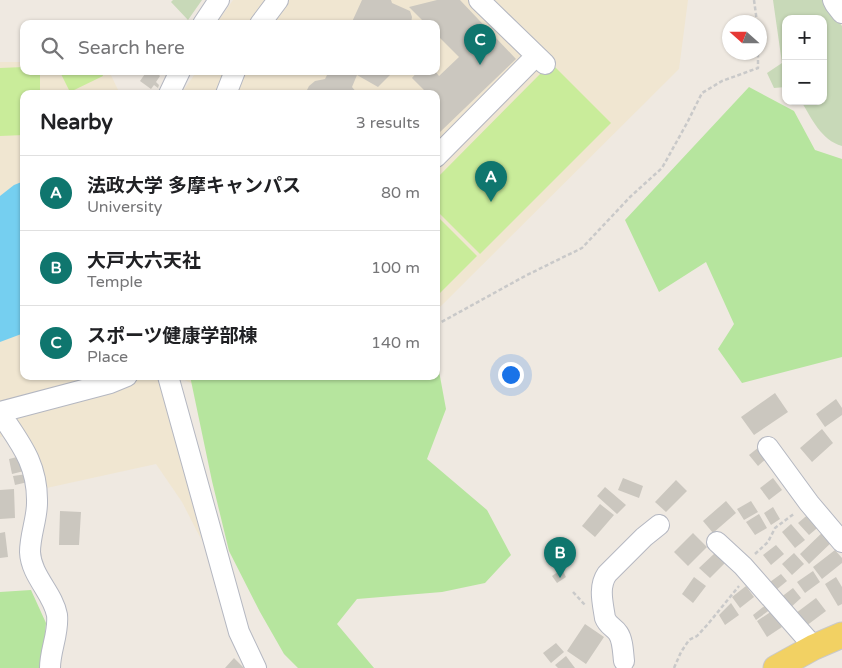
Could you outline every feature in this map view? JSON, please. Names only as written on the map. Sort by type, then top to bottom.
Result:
[{"type":"main road","points":[[776,668],[814,647],[842,635]]},
{"type":"street","points":[[206,20],[219,0]]},
{"type":"street","points":[[263,20],[278,0]]},
{"type":"street","points":[[440,153],[541,60],[479,0]]},
{"type":"street","points":[[833,0],[842,14]]},
{"type":"street","points":[[171,90],[178,75]]},
{"type":"street","points":[[228,90],[233,75]]},
{"type":"street","points":[[50,668],[57,616],[33,565],[30,553],[37,504],[37,488],[27,454],[0,412],[110,384],[118,380]]},
{"type":"street","points":[[169,380],[239,632],[256,668]]},
{"type":"street","points":[[768,448],[809,503],[842,542]]},
{"type":"street","points":[[624,666],[619,634],[607,623],[605,618],[603,580],[644,537],[659,525]]},
{"type":"street","points":[[717,542],[746,569],[814,647]]},
{"type":"path","points":[[754,0],[756,15]]},
{"type":"path","points":[[440,323],[525,276],[582,248],[630,197],[662,168],[702,93],[722,81],[758,68],[758,60]]},
{"type":"path","points":[[674,668],[689,640],[697,636],[708,624],[746,569],[768,542],[774,528],[809,503]]},
{"type":"shaded area","points":[[233,0],[688,0],[679,69],[440,307],[440,90],[184,90],[194,75],[440,75],[440,20],[219,20]]},
{"type":"shaded area","points":[[0,62],[20,62],[20,75],[111,75],[118,90],[20,90],[20,380],[168,380],[162,382],[202,541],[182,502],[156,464],[42,489],[20,433],[0,437]]},
{"type":"shaded area","points":[[184,380],[352,380],[235,404]]},
{"type":"green space","points":[[173,0],[202,0],[188,20],[171,2]]},
{"type":"green space","points":[[773,0],[826,0],[832,13],[842,26],[842,146],[828,139],[823,134],[813,122],[803,105],[827,105],[827,15],[782,15],[782,63]]},
{"type":"green space","points":[[551,63],[611,123],[480,254],[440,214],[440,175]]},
{"type":"green space","points":[[782,63],[782,87],[774,88],[767,73]]},
{"type":"green space","points":[[20,67],[20,75],[40,75],[40,90],[20,90],[20,135],[0,136],[0,68]]},
{"type":"green space","points":[[62,75],[103,75],[74,90],[69,90]]},
{"type":"green space","points":[[749,87],[794,111],[815,150],[842,159],[842,357],[742,383],[718,349],[734,324],[706,262],[659,292],[625,220]]},
{"type":"green space","points":[[440,219],[477,256],[440,293]]},
{"type":"green space","points":[[440,376],[446,409],[427,459],[487,510],[511,555],[485,583],[442,592],[357,599],[337,624],[374,668],[298,668],[284,654],[229,551],[191,380],[440,380]]},
{"type":"green space","points":[[31,590],[46,623],[42,668],[0,668],[0,592]]},
{"type":"water","points":[[20,183],[20,334],[0,342],[0,196]]},
{"type":"building","points":[[362,0],[391,0],[392,3],[410,11],[412,17],[412,20],[353,20]]},
{"type":"building","points":[[437,0],[460,0],[516,59],[440,132],[440,90],[424,90],[412,78],[415,75],[439,76],[459,57],[440,38],[440,20],[422,20],[409,7]]},
{"type":"building","points":[[144,75],[160,76],[156,82],[159,85],[158,88],[154,85],[151,89],[140,81]]},
{"type":"building","points":[[327,75],[357,75],[352,87],[355,90],[307,90],[315,81],[325,79]]},
{"type":"building","points":[[357,75],[390,75],[378,87]]},
{"type":"building","points":[[775,393],[788,412],[754,435],[741,417]]},
{"type":"building","points":[[836,399],[842,408],[842,415],[825,427],[816,414]]},
{"type":"building","points":[[822,429],[833,443],[812,462],[800,448]]},
{"type":"building","points":[[759,447],[768,457],[758,466],[749,455]]},
{"type":"building","points":[[21,456],[24,471],[12,474],[9,459]]},
{"type":"building","points":[[27,474],[28,482],[15,485],[13,476]]},
{"type":"building","points":[[623,478],[643,486],[639,498],[618,490]]},
{"type":"building","points":[[773,478],[782,490],[769,500],[760,488]]},
{"type":"building","points":[[676,480],[687,491],[666,512],[655,502]]},
{"type":"building","points":[[605,487],[626,505],[617,514],[597,496]]},
{"type":"building","points":[[14,489],[15,518],[0,519],[0,490]]},
{"type":"building","points":[[726,501],[736,513],[713,533],[703,521]]},
{"type":"building","points":[[751,501],[758,512],[744,520],[737,509]]},
{"type":"building","points":[[600,504],[614,515],[595,537],[582,526]]},
{"type":"building","points":[[773,507],[780,519],[771,525],[764,513]]},
{"type":"building","points":[[60,511],[81,512],[79,545],[59,545]]},
{"type":"building","points":[[811,512],[822,524],[809,535],[798,523]]},
{"type":"building","points":[[759,514],[767,528],[755,535],[746,522]]},
{"type":"building","points":[[791,524],[805,540],[795,548],[782,532]]},
{"type":"building","points":[[826,529],[835,539],[809,564],[800,554]]},
{"type":"building","points":[[5,532],[8,557],[0,558],[0,533]]},
{"type":"building","points":[[693,533],[707,547],[688,566],[674,552]]},
{"type":"building","points":[[776,545],[784,554],[771,565],[763,555]]},
{"type":"building","points":[[835,550],[842,558],[842,563],[822,579],[813,567]]},
{"type":"building","points":[[716,552],[726,562],[710,578],[699,568]]},
{"type":"building","points":[[794,553],[804,564],[792,575],[782,564]]},
{"type":"building","points":[[562,569],[566,577],[557,583],[552,576]]},
{"type":"building","points":[[813,571],[820,582],[805,593],[797,582]]},
{"type":"building","points":[[781,574],[787,581],[776,590],[770,582]]},
{"type":"building","points":[[694,577],[706,586],[693,603],[682,594]]},
{"type":"building","points":[[836,577],[842,587],[842,604],[838,606],[825,584]]},
{"type":"building","points":[[746,586],[754,597],[740,608],[732,597]]},
{"type":"building","points":[[793,588],[801,598],[789,609],[780,598]]},
{"type":"building","points":[[816,598],[826,611],[806,626],[796,613]]},
{"type":"building","points":[[731,603],[739,615],[725,625],[719,615]]},
{"type":"building","points":[[767,604],[771,609],[756,620],[753,615]]},
{"type":"building","points":[[772,611],[782,627],[767,637],[757,621]]},
{"type":"building","points":[[585,624],[604,637],[586,664],[567,651]]},
{"type":"building","points":[[556,643],[564,652],[551,663],[543,653]]},
{"type":"building","points":[[566,656],[575,668],[558,668],[555,665]]},
{"type":"building","points":[[234,658],[244,668],[225,668]]},
{"type":"place","name":"スポーツ健康学部棟","points":[[480,65]]},
{"type":"place","name":"法政大学 多摩キャンパス","points":[[491,202]]},
{"type":"place","name":"大戸大六天社","points":[[560,578]]}]
